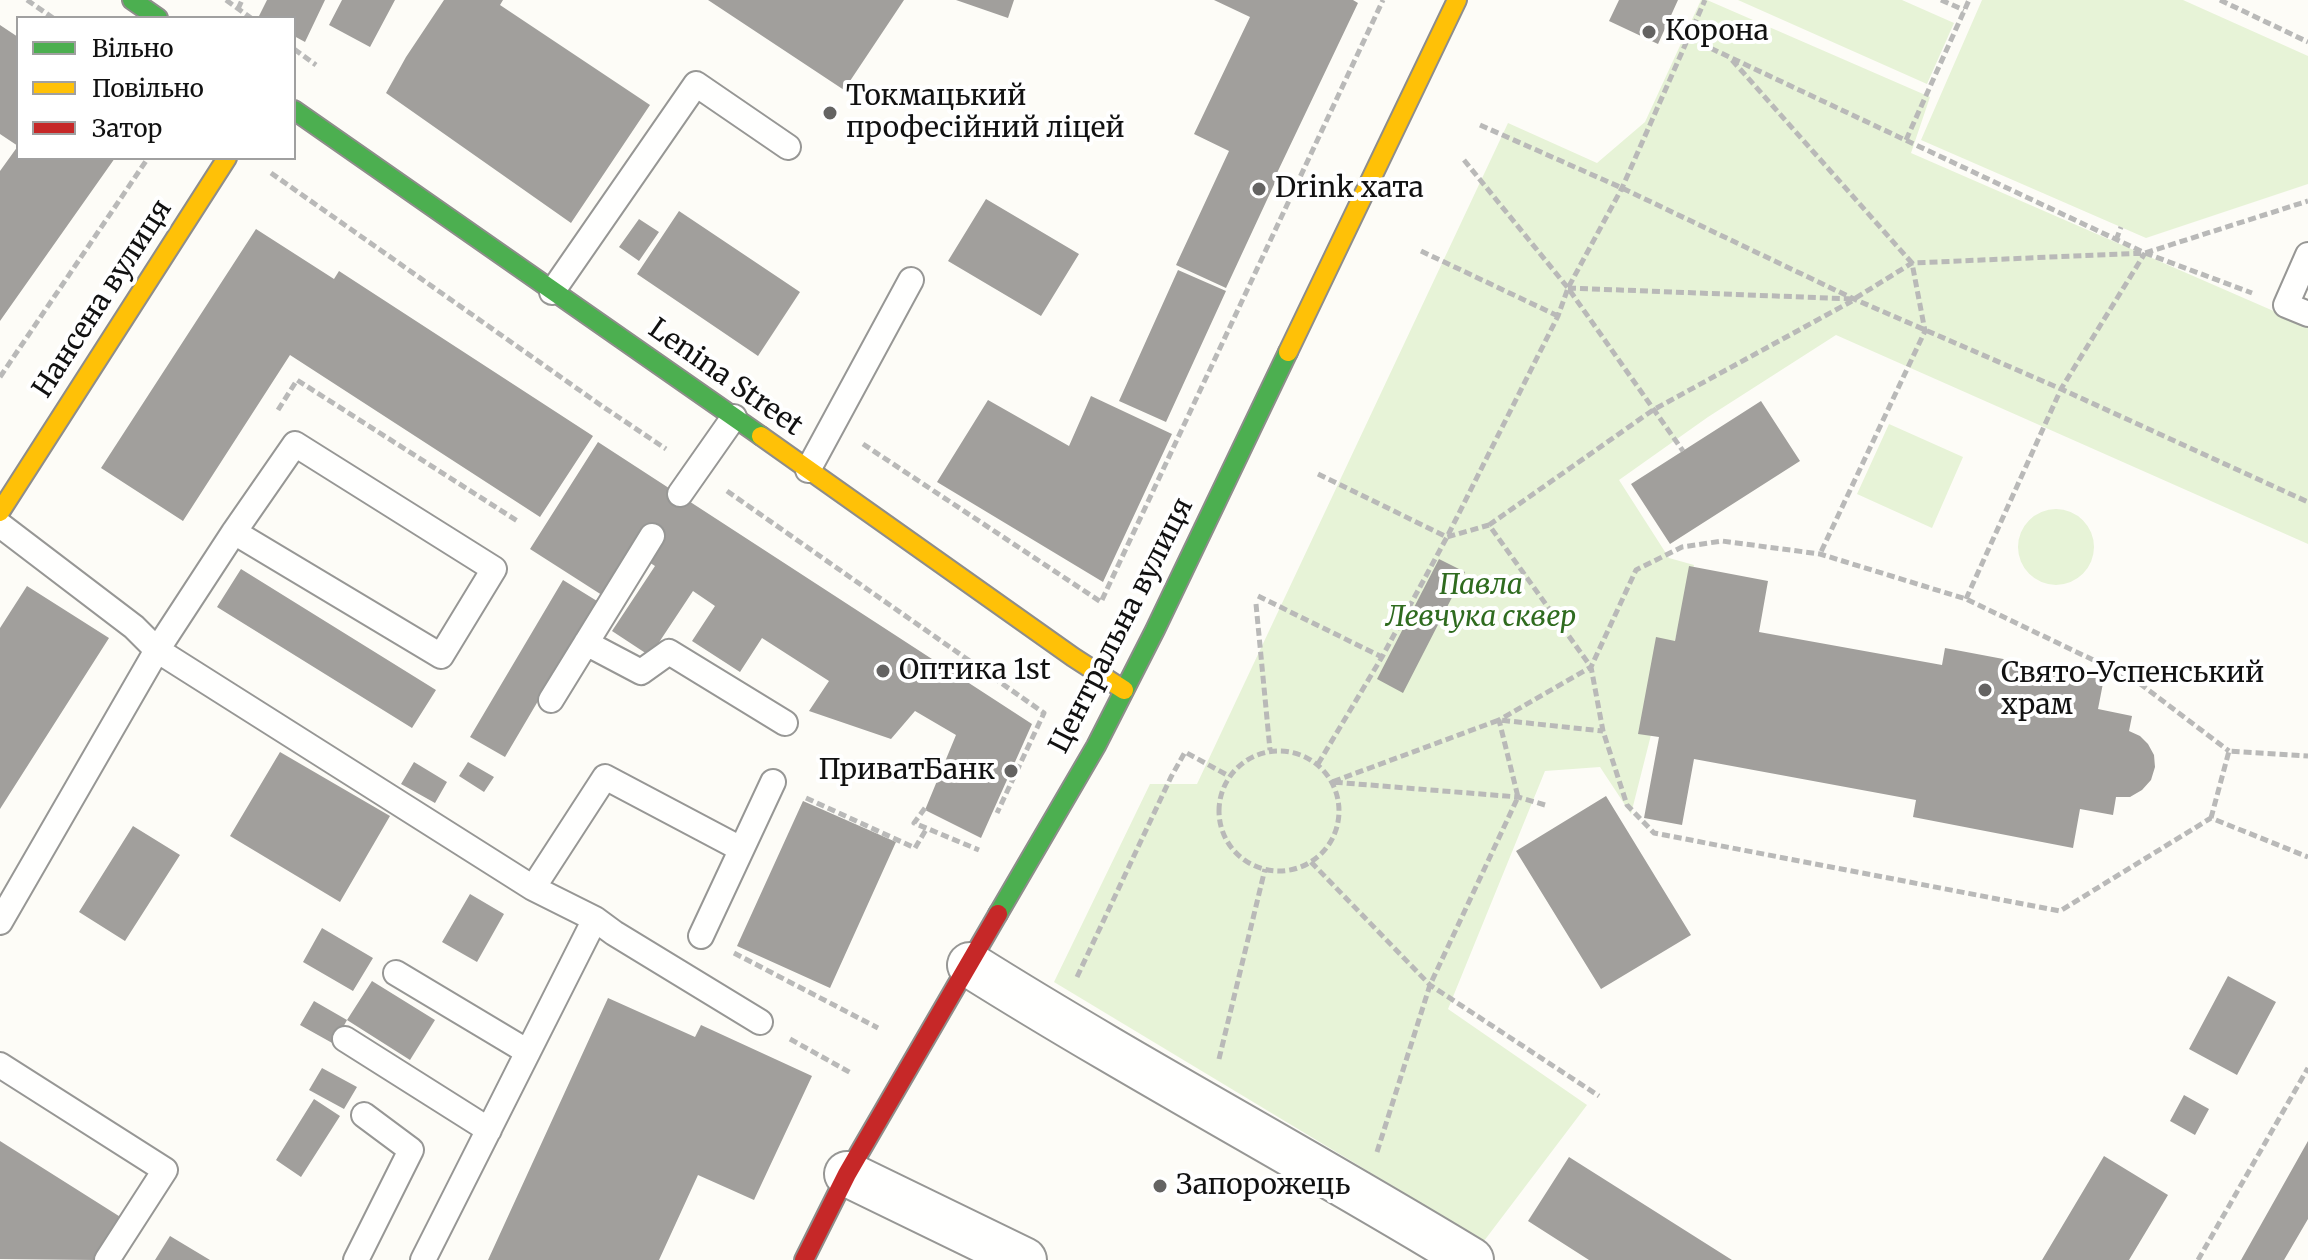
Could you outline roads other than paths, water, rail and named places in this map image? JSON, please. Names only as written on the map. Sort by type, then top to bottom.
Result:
[{"type":"street","points":[[132,0],[155,16]]},
{"type":"street","name":"Центральна вулиця","points":[[804,1260],[847,1174],[1096,746],[1155,630],[1457,0]]},
{"type":"street","name":"Lenina Street","points":[[296,111],[1124,690]]},
{"type":"street","name":"Нансена вулиця","points":[[0,512],[226,160]]},
{"type":"street","points":[[970,965],[1471,1260]]},
{"type":"street","points":[[847,1174],[1024,1260]]},
{"type":"lane","points":[[552,292],[696,84],[788,147]]},
{"type":"lane","points":[[2297,310],[2308,255]]},
{"type":"lane","points":[[808,470],[911,280]]},
{"type":"lane","points":[[680,494],[734,417]]},
{"type":"lane","points":[[0,922],[157,650],[234,532],[295,444],[494,569],[441,656],[234,532]]},
{"type":"lane","points":[[0,525],[134,627],[157,650],[533,888],[595,919],[760,1022]]},
{"type":"lane","points":[[551,700],[652,536]]},
{"type":"lane","points":[[586,643],[641,672],[669,652],[785,723]]},
{"type":"lane","points":[[533,888],[605,777],[741,849]]},
{"type":"lane","points":[[701,936],[741,849],[783,787]]},
{"type":"lane","points":[[423,1260],[595,919]]},
{"type":"lane","points":[[396,973],[528,1052]]},
{"type":"lane","points":[[345,1039],[489,1130]]},
{"type":"lane","points":[[0,1065],[165,1170],[107,1260]]},
{"type":"lane","points":[[356,1260],[411,1150],[364,1115]]},
{"type":"place","name":"Корона","points":[[1649,32]]},
{"type":"place","name":"Токмацький професійний ліцей","points":[[830,113]]},
{"type":"place","name":"Drink хата","points":[[1259,189]]},
{"type":"place","name":"Оптика 1st","points":[[883,671]]},
{"type":"place","name":"Свято-Успенський храм","points":[[1985,690]]},
{"type":"place","name":"ПриватБанк","points":[[1011,771]]},
{"type":"place","name":"Запорожець","points":[[1160,1186]]},
{"type":"park label","name":"Павла Левчука сквер","points":[[1481,602]]}]
